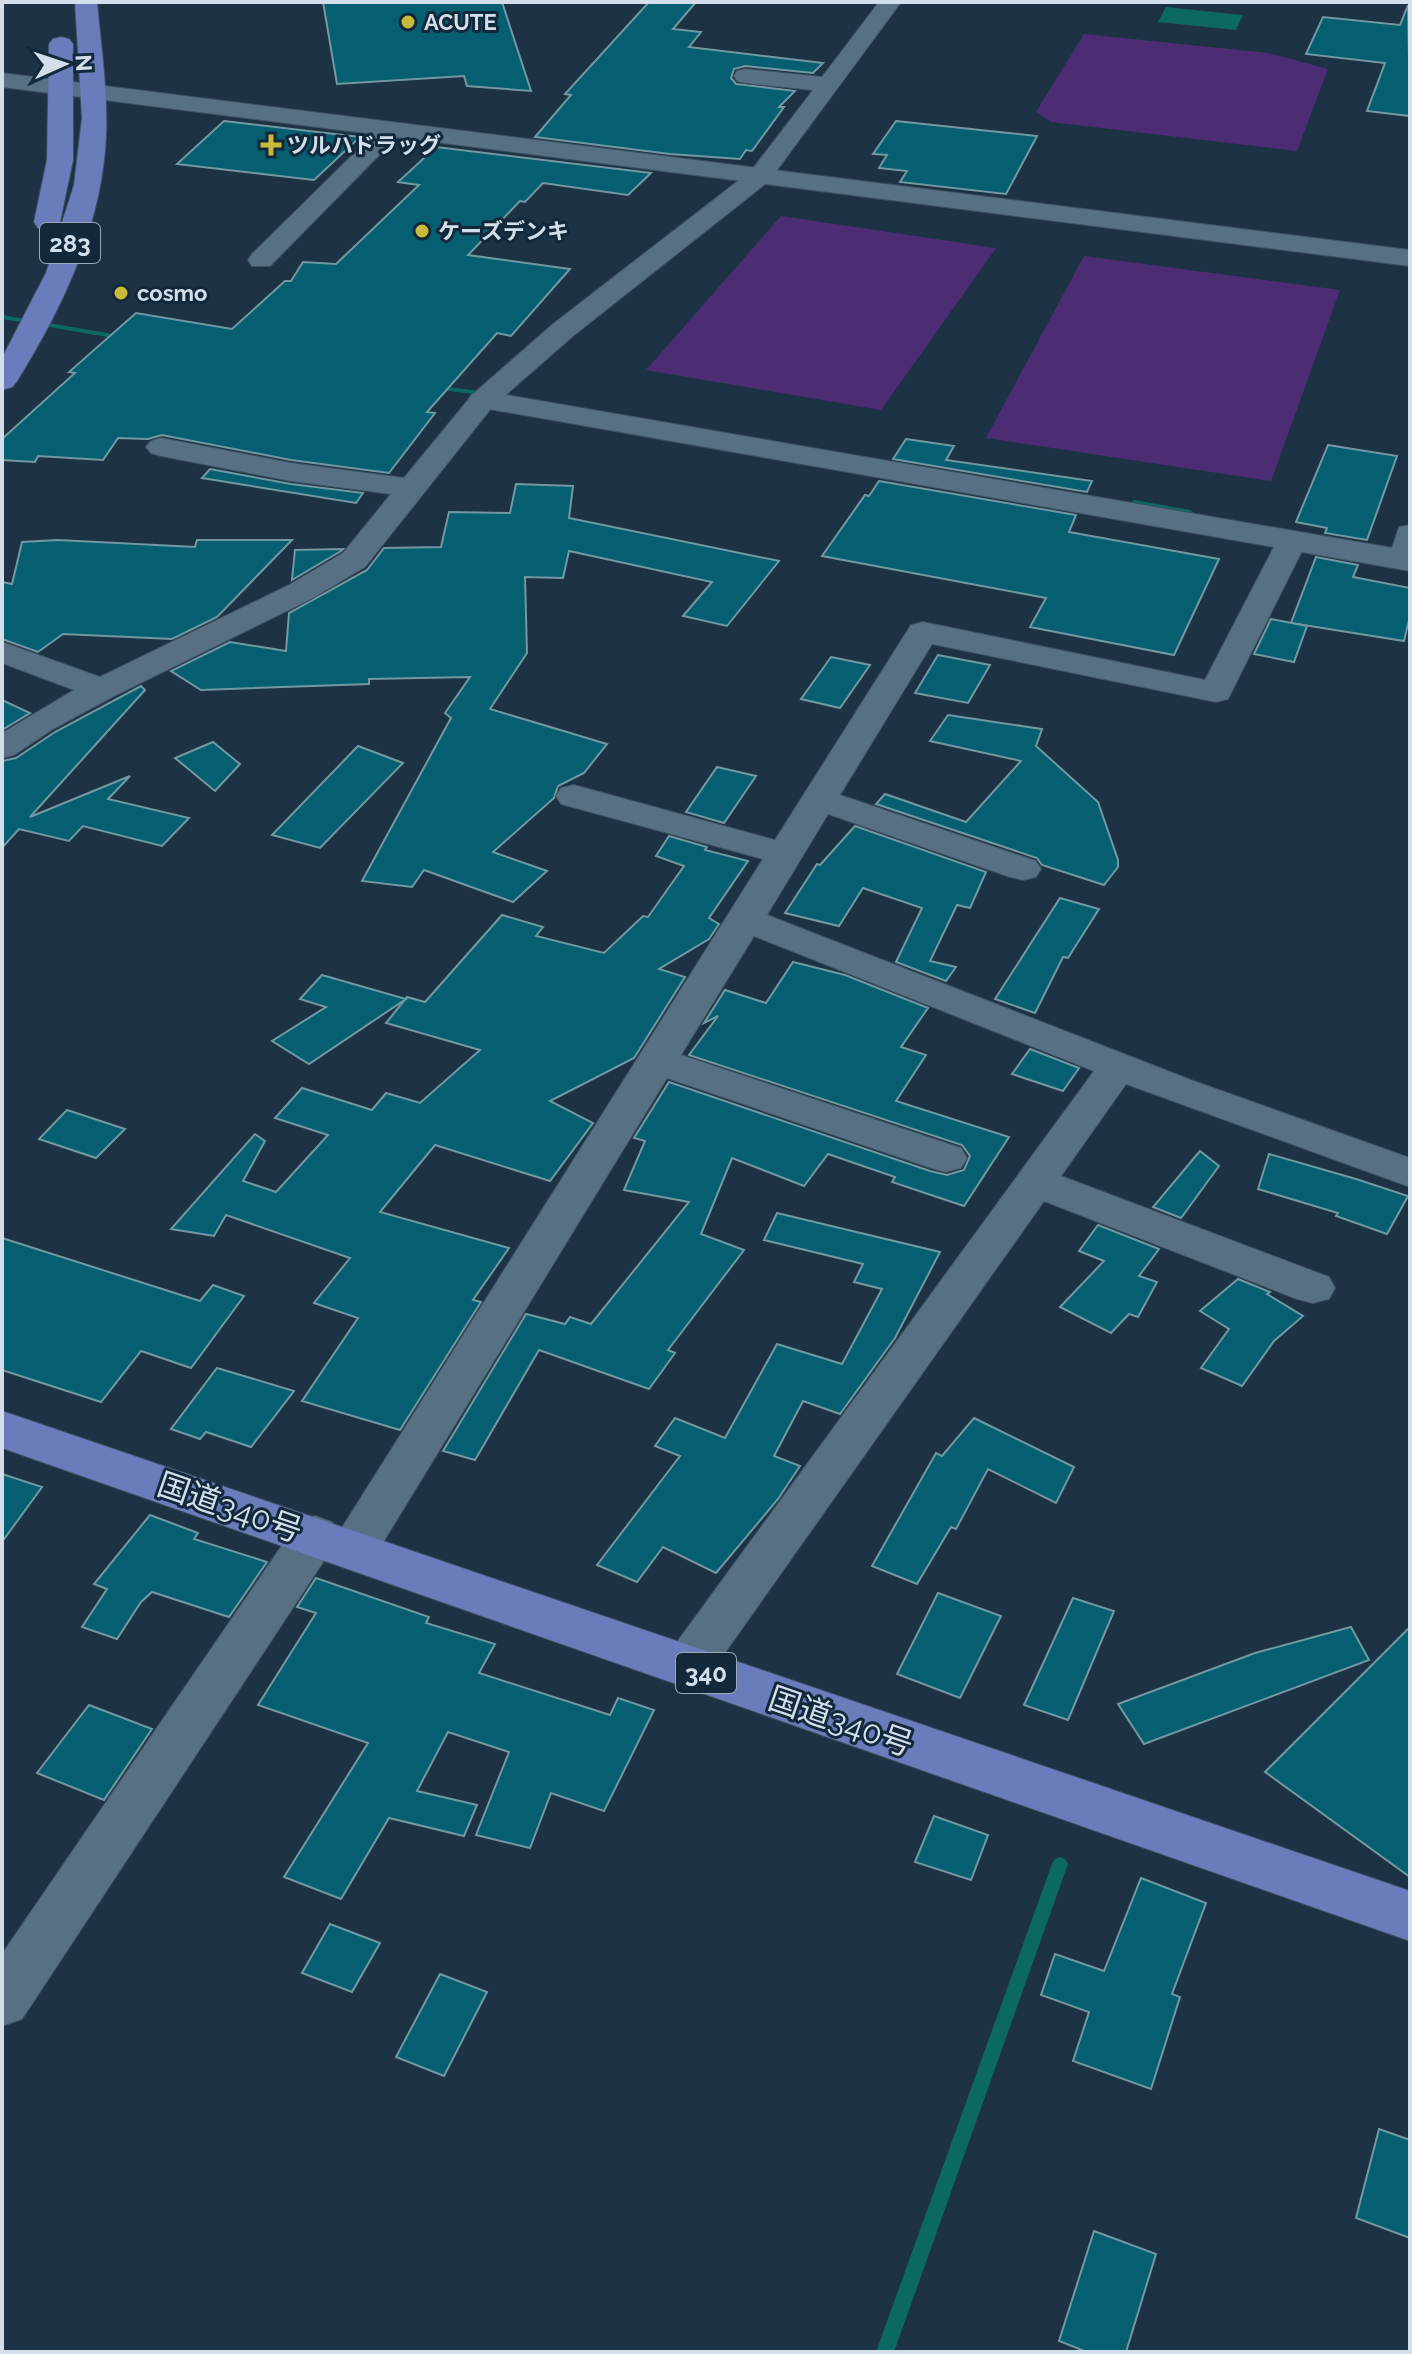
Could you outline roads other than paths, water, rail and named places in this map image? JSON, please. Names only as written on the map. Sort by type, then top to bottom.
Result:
[{"type":"highway","name":"283","points":[[2,381],[42,315],[80,212],[93,153],[86,2]]},
{"type":"highway","name":"283","points":[[2,333],[39,251],[60,160],[61,15]]},
{"type":"highway","name":"国道340号","points":[[2,1429],[335,1542],[1030,1788],[1410,1916]]},
{"type":"street","points":[[2,748],[41,722],[102,689],[300,592],[354,560],[483,400],[563,330],[760,176],[882,3]]},
{"type":"street","points":[[745,76],[827,84]]},
{"type":"street","points":[[3,80],[1410,258]]},
{"type":"street","points":[[261,260],[392,129]]},
{"type":"street","points":[[483,400],[1292,541],[1407,551]]},
{"type":"street","points":[[161,447],[291,472],[412,488]]},
{"type":"street","points":[[2,2001],[335,1542],[659,1062],[923,632],[1216,692],[1292,541]]},
{"type":"street","points":[[2,652],[102,689]]},
{"type":"street","points":[[574,796],[785,854]]},
{"type":"street","points":[[821,800],[1023,869]]},
{"type":"street","points":[[747,920],[1118,1066],[1410,1173]]},
{"type":"street","points":[[659,1062],[946,1158]]},
{"type":"street","points":[[687,1667],[1118,1066]]},
{"type":"street","points":[[1036,1182],[1313,1288]]},
{"type":"waterway","points":[[2,317],[125,338]]},
{"type":"waterway","points":[[435,387],[488,394]]},
{"type":"waterway","points":[[1134,503],[1190,513]]},
{"type":"waterway","points":[[885,2352],[1060,1864]]},
{"type":"place","name":"ACUTE","points":[[408,22]]},
{"type":"place","name":"ツルハドラッグ","points":[[271,145]]},
{"type":"place","name":"ケーズデンキ","points":[[422,231]]},
{"type":"place","name":"cosmo","points":[[121,293]]}]
